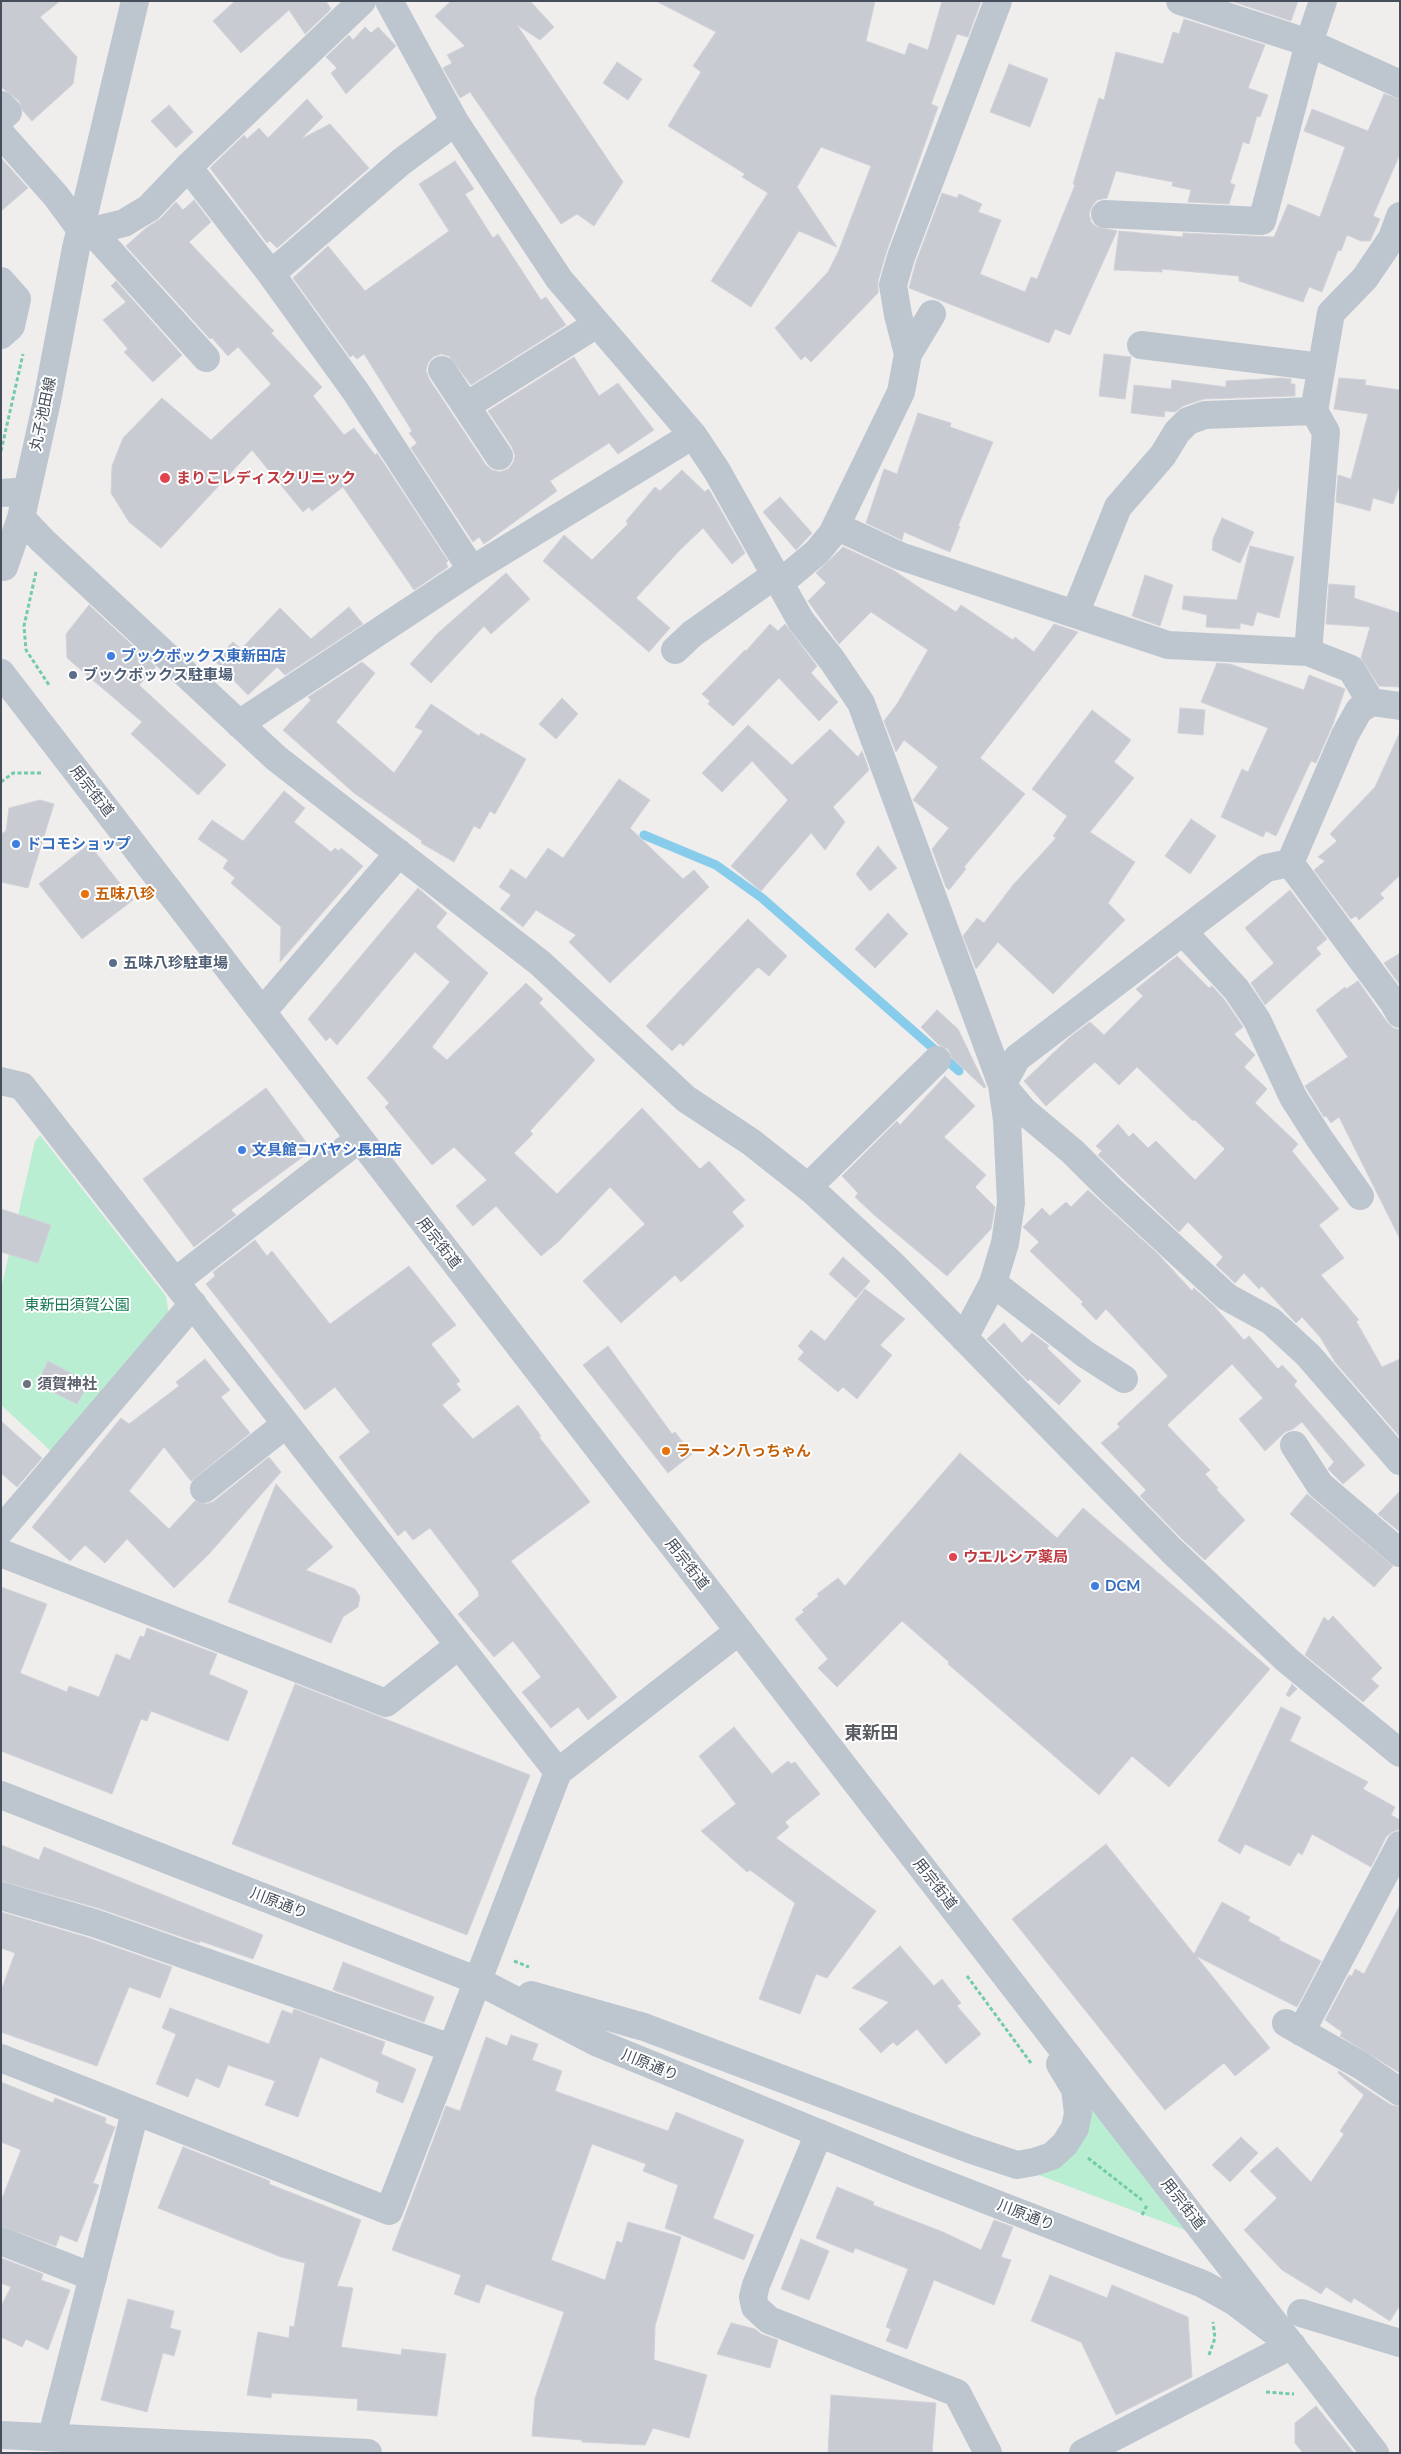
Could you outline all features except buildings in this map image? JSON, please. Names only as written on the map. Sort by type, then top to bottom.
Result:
[{"type":"street","name":"丸子池田線","points":[[3,575],[13,501],[35,406],[82,230],[135,1]]},
{"type":"street","points":[[82,230],[100,229],[124,223],[149,208],[188,167],[362,1]]},
{"type":"street","points":[[389,1],[454,122],[559,279],[693,435],[717,471],[801,621],[832,660],[861,703],[1002,1085],[1007,1120],[1011,1203],[1005,1243],[993,1282],[964,1338]]},
{"type":"street","points":[[908,354],[893,285],[901,257],[998,1]]},
{"type":"street","points":[[1180,1],[1309,44],[1400,84]]},
{"type":"street","points":[[1105,214],[1262,221],[1309,44],[1323,1]]},
{"type":"street","points":[[1,104],[8,112],[1,118]]},
{"type":"street","points":[[271,274],[401,162],[454,122]]},
{"type":"street","points":[[1,134],[56,196],[82,230],[96,236],[206,358]]},
{"type":"street","points":[[188,167],[271,274],[356,392],[472,570]]},
{"type":"street","points":[[1308,652],[1326,432],[1314,411],[1331,312],[1365,278],[1392,238],[1400,216]]},
{"type":"street","points":[[1,281],[17,299],[11,326],[1,335]]},
{"type":"street","points":[[675,650],[692,634],[817,552],[836,526],[901,392],[908,354],[932,314]]},
{"type":"street","points":[[466,406],[597,324]]},
{"type":"street","points":[[1141,345],[1322,367]]},
{"type":"street","points":[[442,370],[499,456]]},
{"type":"street","points":[[1075,614],[1118,507],[1162,454],[1177,432],[1188,421],[1204,415],[1314,411]]},
{"type":"street","points":[[239,724],[472,570],[693,435]]},
{"type":"street","points":[[13,501],[43,541],[276,758],[540,963],[686,1099],[750,1142],[808,1187],[894,1266],[1179,1557],[1287,1660],[1400,1753]]},
{"type":"street","points":[[836,526],[900,556],[1168,645],[1308,652],[1351,669],[1371,702]]},
{"type":"street","name":"用宗街道","points":[[1,672],[904,1845],[1376,2453]]},
{"type":"street","points":[[1290,863],[1346,735],[1359,710],[1371,702],[1400,706]]},
{"type":"street","points":[[262,1012],[399,853]]},
{"type":"street","points":[[1002,1085],[1016,1058],[1160,947],[1184,933],[1266,868],[1290,863]]},
{"type":"street","points":[[1290,863],[1400,1014]]},
{"type":"street","points":[[1184,933],[1236,989],[1257,1020],[1293,1097],[1360,1196]]},
{"type":"street","points":[[808,1187],[937,1060]]},
{"type":"street","points":[[1,1081],[22,1086],[558,1772]]},
{"type":"street","points":[[1002,1085],[1024,1111],[1073,1152],[1112,1191],[1227,1297],[1271,1321],[1308,1355],[1400,1461]]},
{"type":"street","points":[[176,1281],[359,1139]]},
{"type":"street","points":[[993,1282],[1085,1354],[1124,1378]]},
{"type":"street","points":[[1,1530],[193,1304]]},
{"type":"street","points":[[204,1489],[286,1424]]},
{"type":"street","points":[[1294,1445],[1320,1485],[1400,1553]]},
{"type":"street","points":[[1,1553],[386,1703],[458,1646]]},
{"type":"street","points":[[1,2058],[389,2211],[476,1980],[558,1772],[739,1631]]},
{"type":"street","name":"川原通り","points":[[1,1795],[476,1980],[598,2043],[818,2133],[1203,2284],[1235,2302],[1292,2345]]},
{"type":"street","points":[[476,1980],[644,2027],[999,2160],[1017,2165],[1052,2156],[1067,2141],[1075,2128],[1078,2113],[1075,2089],[1060,2064],[952,1929],[904,1845]]},
{"type":"street","points":[[1400,1846],[1293,2027],[1360,2065],[1400,2092]]},
{"type":"street","points":[[1,1896],[94,1923],[451,2048]]},
{"type":"street","points":[[52,2436],[135,2112]]},
{"type":"street","points":[[818,2133],[756,2284],[753,2297],[755,2307],[769,2320],[957,2392],[988,2453]]},
{"type":"street","points":[[1,2241],[92,2277]]},
{"type":"street","points":[[1301,2313],[1400,2343]]},
{"type":"street","points":[[1083,2453],[1292,2345]]},
{"type":"street","points":[[1,2435],[52,2436],[172,2447],[368,2453]]},
{"type":"path","points":[[1,782],[13,774],[47,773]]},
{"type":"path","points":[[487,1952],[537,1969]]},
{"type":"path","points":[[965,1973],[1035,2069]]},
{"type":"path","points":[[1067,2141],[1147,2204]]},
{"type":"path","points":[[1142,2215],[1147,2204],[1153,2198]]},
{"type":"path","points":[[1262,2393],[1269,2391],[1293,2394],[1298,2397]]},
{"type":"green space","name":"東新田須賀公園","points":[[40,1135],[166,1296],[169,1315],[52,1452],[1,1405],[1,1289],[35,1141]]},
{"type":"green space","points":[[1089,2104],[1190,2232],[1036,2174]]},
{"type":"waterway","points":[[644,835],[716,865],[762,898],[959,1071]]},
{"type":"place","name":"まりこレディスクリニック","points":[[165,478]]},
{"type":"place","name":"ブックボックス東新田店","points":[[111,656]]},
{"type":"place","name":"ブックボックス駐車場","points":[[73,675]]},
{"type":"place","name":"ドコモショップ","points":[[16,844]]},
{"type":"place","name":"五味八珍","points":[[85,894]]},
{"type":"place","name":"五味八珍駐車場","points":[[113,963]]},
{"type":"place","name":"文具館コバヤシ長田店","points":[[242,1150]]},
{"type":"place","name":"須賀神社","points":[[27,1384]]},
{"type":"place","name":"ラーメン八っちゃん","points":[[666,1451]]},
{"type":"place","name":"ウエルシア薬局","points":[[953,1557]]},
{"type":"place","name":"DCM","points":[[1095,1586]]},
{"type":"district","name":"東新田","points":[[871,1733]]}]
